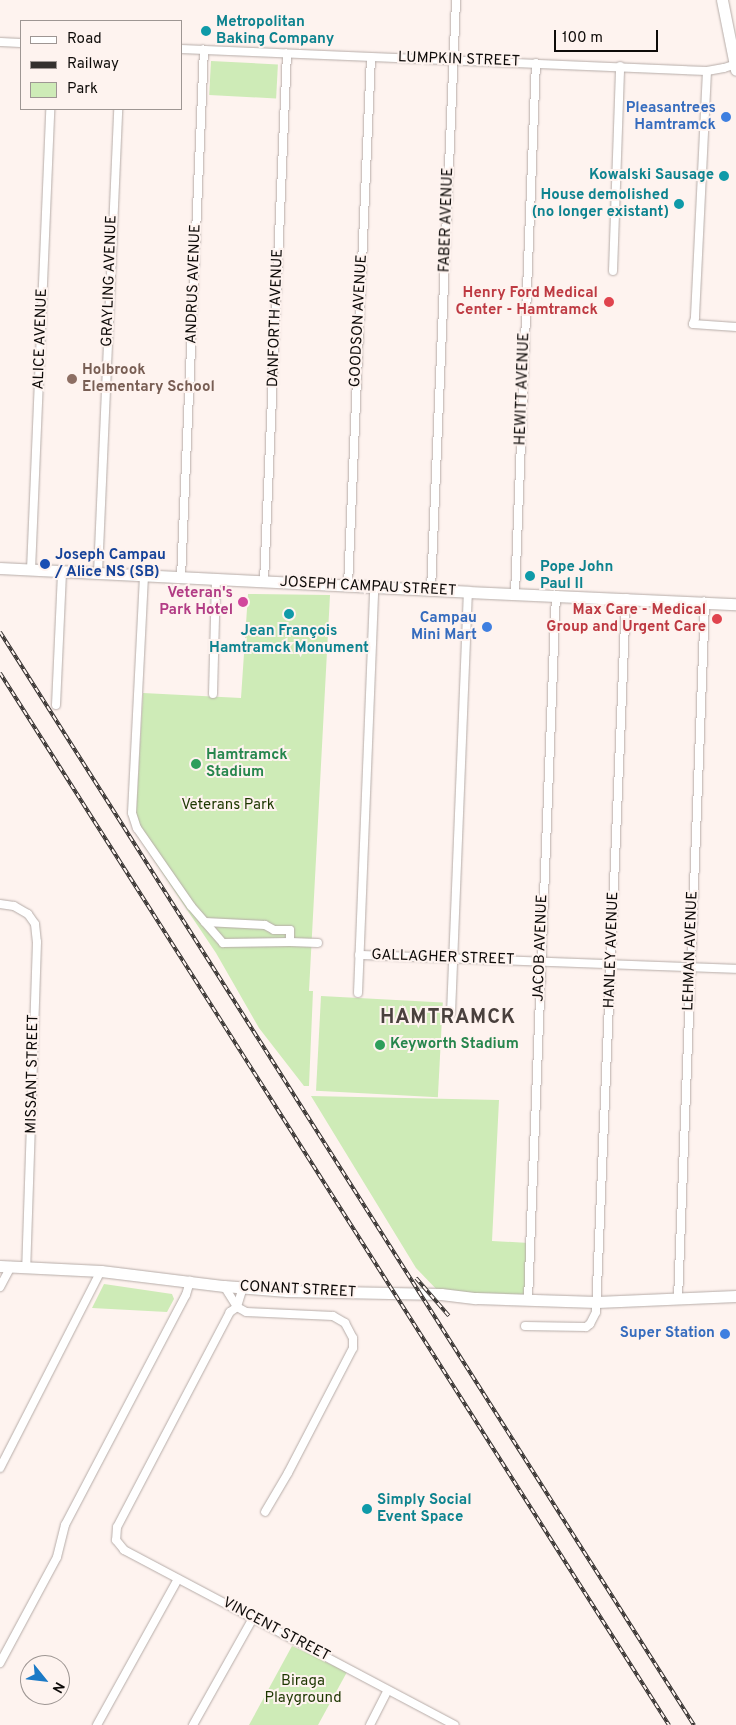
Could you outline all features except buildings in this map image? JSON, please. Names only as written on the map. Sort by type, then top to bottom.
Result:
[{"type":"street","name":"FABER AVENUE","points":[[431,590],[456,0]]},
{"type":"street","points":[[722,0],[735,61]]},
{"type":"street","points":[[0,42],[20,43]]},
{"type":"street","name":"LUMPKIN STREET","points":[[182,49],[706,70],[724,68],[735,61]]},
{"type":"street","name":"ANDRUS AVENUE","points":[[181,578],[204,50]]},
{"type":"street","name":"DANFORTH AVENUE","points":[[264,582],[287,53]]},
{"type":"street","name":"GOODSON AVENUE","points":[[348,586],[371,57]]},
{"type":"street","name":"HEWITT AVENUE","points":[[515,594],[536,63]]},
{"type":"street","points":[[613,271],[620,66]]},
{"type":"street","points":[[706,70],[695,318],[693,324],[736,326]]},
{"type":"street","name":"ALICE AVENUE","points":[[31,570],[50,110]]},
{"type":"street","name":"GRAYLING AVENUE","points":[[98,573],[118,110]]},
{"type":"street","name":"JOSEPH CAMPAU STREET","points":[[0,568],[374,588],[736,604]]},
{"type":"street","points":[[56,705],[62,571]]},
{"type":"street","points":[[144,576],[132,813],[137,828],[192,906],[223,943],[318,943]]},
{"type":"street","points":[[213,694],[216,579]]},
{"type":"street","points":[[358,993],[374,588]]},
{"type":"street","points":[[451,1013],[468,592]]},
{"type":"street","name":"JACOB AVENUE","points":[[528,1300],[556,596]]},
{"type":"street","name":"HANLEY AVENUE","points":[[597,1302],[626,598]]},
{"type":"street","name":"LEHMAN AVENUE","points":[[678,1299],[705,602]]},
{"type":"street","name":"MISSANT STREET","points":[[0,904],[14,906],[28,914],[35,924],[37,942],[26,1266]]},
{"type":"street","points":[[205,922],[265,925],[274,930],[290,930],[290,942]]},
{"type":"street","name":"GALLAGHER STREET","points":[[359,955],[453,960],[612,963],[736,969]]},
{"type":"street","points":[[0,1287],[6,1266]]},
{"type":"street","name":"CONANT STREET","points":[[6,1266],[101,1271],[224,1286],[528,1300],[597,1302],[736,1296]]},
{"type":"street","points":[[0,1468],[101,1271]]},
{"type":"street","points":[[0,1663],[58,1556],[65,1525],[186,1295],[190,1281]]},
{"type":"street","points":[[224,1286],[237,1306],[246,1312],[333,1316],[345,1323],[353,1338],[353,1348],[288,1473],[264,1512]]},
{"type":"street","points":[[237,1306],[243,1287]]},
{"type":"street","points":[[525,1326],[586,1327],[595,1315],[597,1302]]},
{"type":"street","name":"VINCENT STREET","points":[[237,1306],[230,1312],[117,1526],[116,1540],[124,1550],[454,1725]]},
{"type":"street","points":[[97,1725],[178,1579]]},
{"type":"street","points":[[193,1725],[253,1618]]},
{"type":"street","points":[[370,1725],[388,1690]]},
{"type":"green space","points":[[211,61],[278,65],[276,98],[209,95]]},
{"type":"green space","name":"Veterans Park","points":[[248,594],[330,595],[309,991],[313,991],[309,1086],[304,1086],[259,1028],[216,953],[135,832],[143,693],[241,698]]},
{"type":"green space","name":"Keyworth Stadium","points":[[321,996],[443,1002],[438,1097],[316,1091]]},
{"type":"green space","points":[[311,1096],[499,1100],[492,1241],[529,1243],[528,1300],[441,1294],[416,1268]]},
{"type":"green space","points":[[104,1284],[172,1294],[174,1299],[167,1312],[92,1308]]},
{"type":"green space","name":"Biraga Playground","points":[[292,1646],[347,1672],[318,1725],[249,1725]]},
{"type":"railway","points":[[0,632],[694,1725]]},
{"type":"railway","points":[[0,673],[669,1725]]},
{"type":"railway","points":[[416,1278],[449,1316]]},
{"type":"place","name":"Metropolitan Baking Company","points":[[206,31]]},
{"type":"place","name":"Pleasantrees Hamtramck","points":[[726,117]]},
{"type":"place","name":"Kowalski Sausage","points":[[724,176]]},
{"type":"place","name":"House demolished (no longer existant)","points":[[679,204]]},
{"type":"place","name":"Henry Ford Medical Center - Hamtramck","points":[[609,302]]},
{"type":"place","name":"Holbrook Elementary School","points":[[72,379]]},
{"type":"place","name":"Joseph Campau / Alice NS (SB)","points":[[45,564]]},
{"type":"place","name":"Pope John Paul II","points":[[530,576]]},
{"type":"place","name":"Veteran's Park Hotel","points":[[243,602]]},
{"type":"place","name":"Jean François Hamtramck Monument","points":[[289,614]]},
{"type":"place","name":"Max Care - Medical Group and Urgent Care","points":[[717,619]]},
{"type":"place","name":"Campau Mini Mart","points":[[487,627]]},
{"type":"place","name":"Hamtramck Stadium","points":[[196,764]]},
{"type":"place","name":"Keyworth Stadium","points":[[380,1045]]},
{"type":"place","name":"Super Station","points":[[725,1334]]},
{"type":"place","name":"Simply Social Event Space","points":[[367,1509]]},
{"type":"district","name":"HAMTRAMCK","points":[[448,1018]]}]
